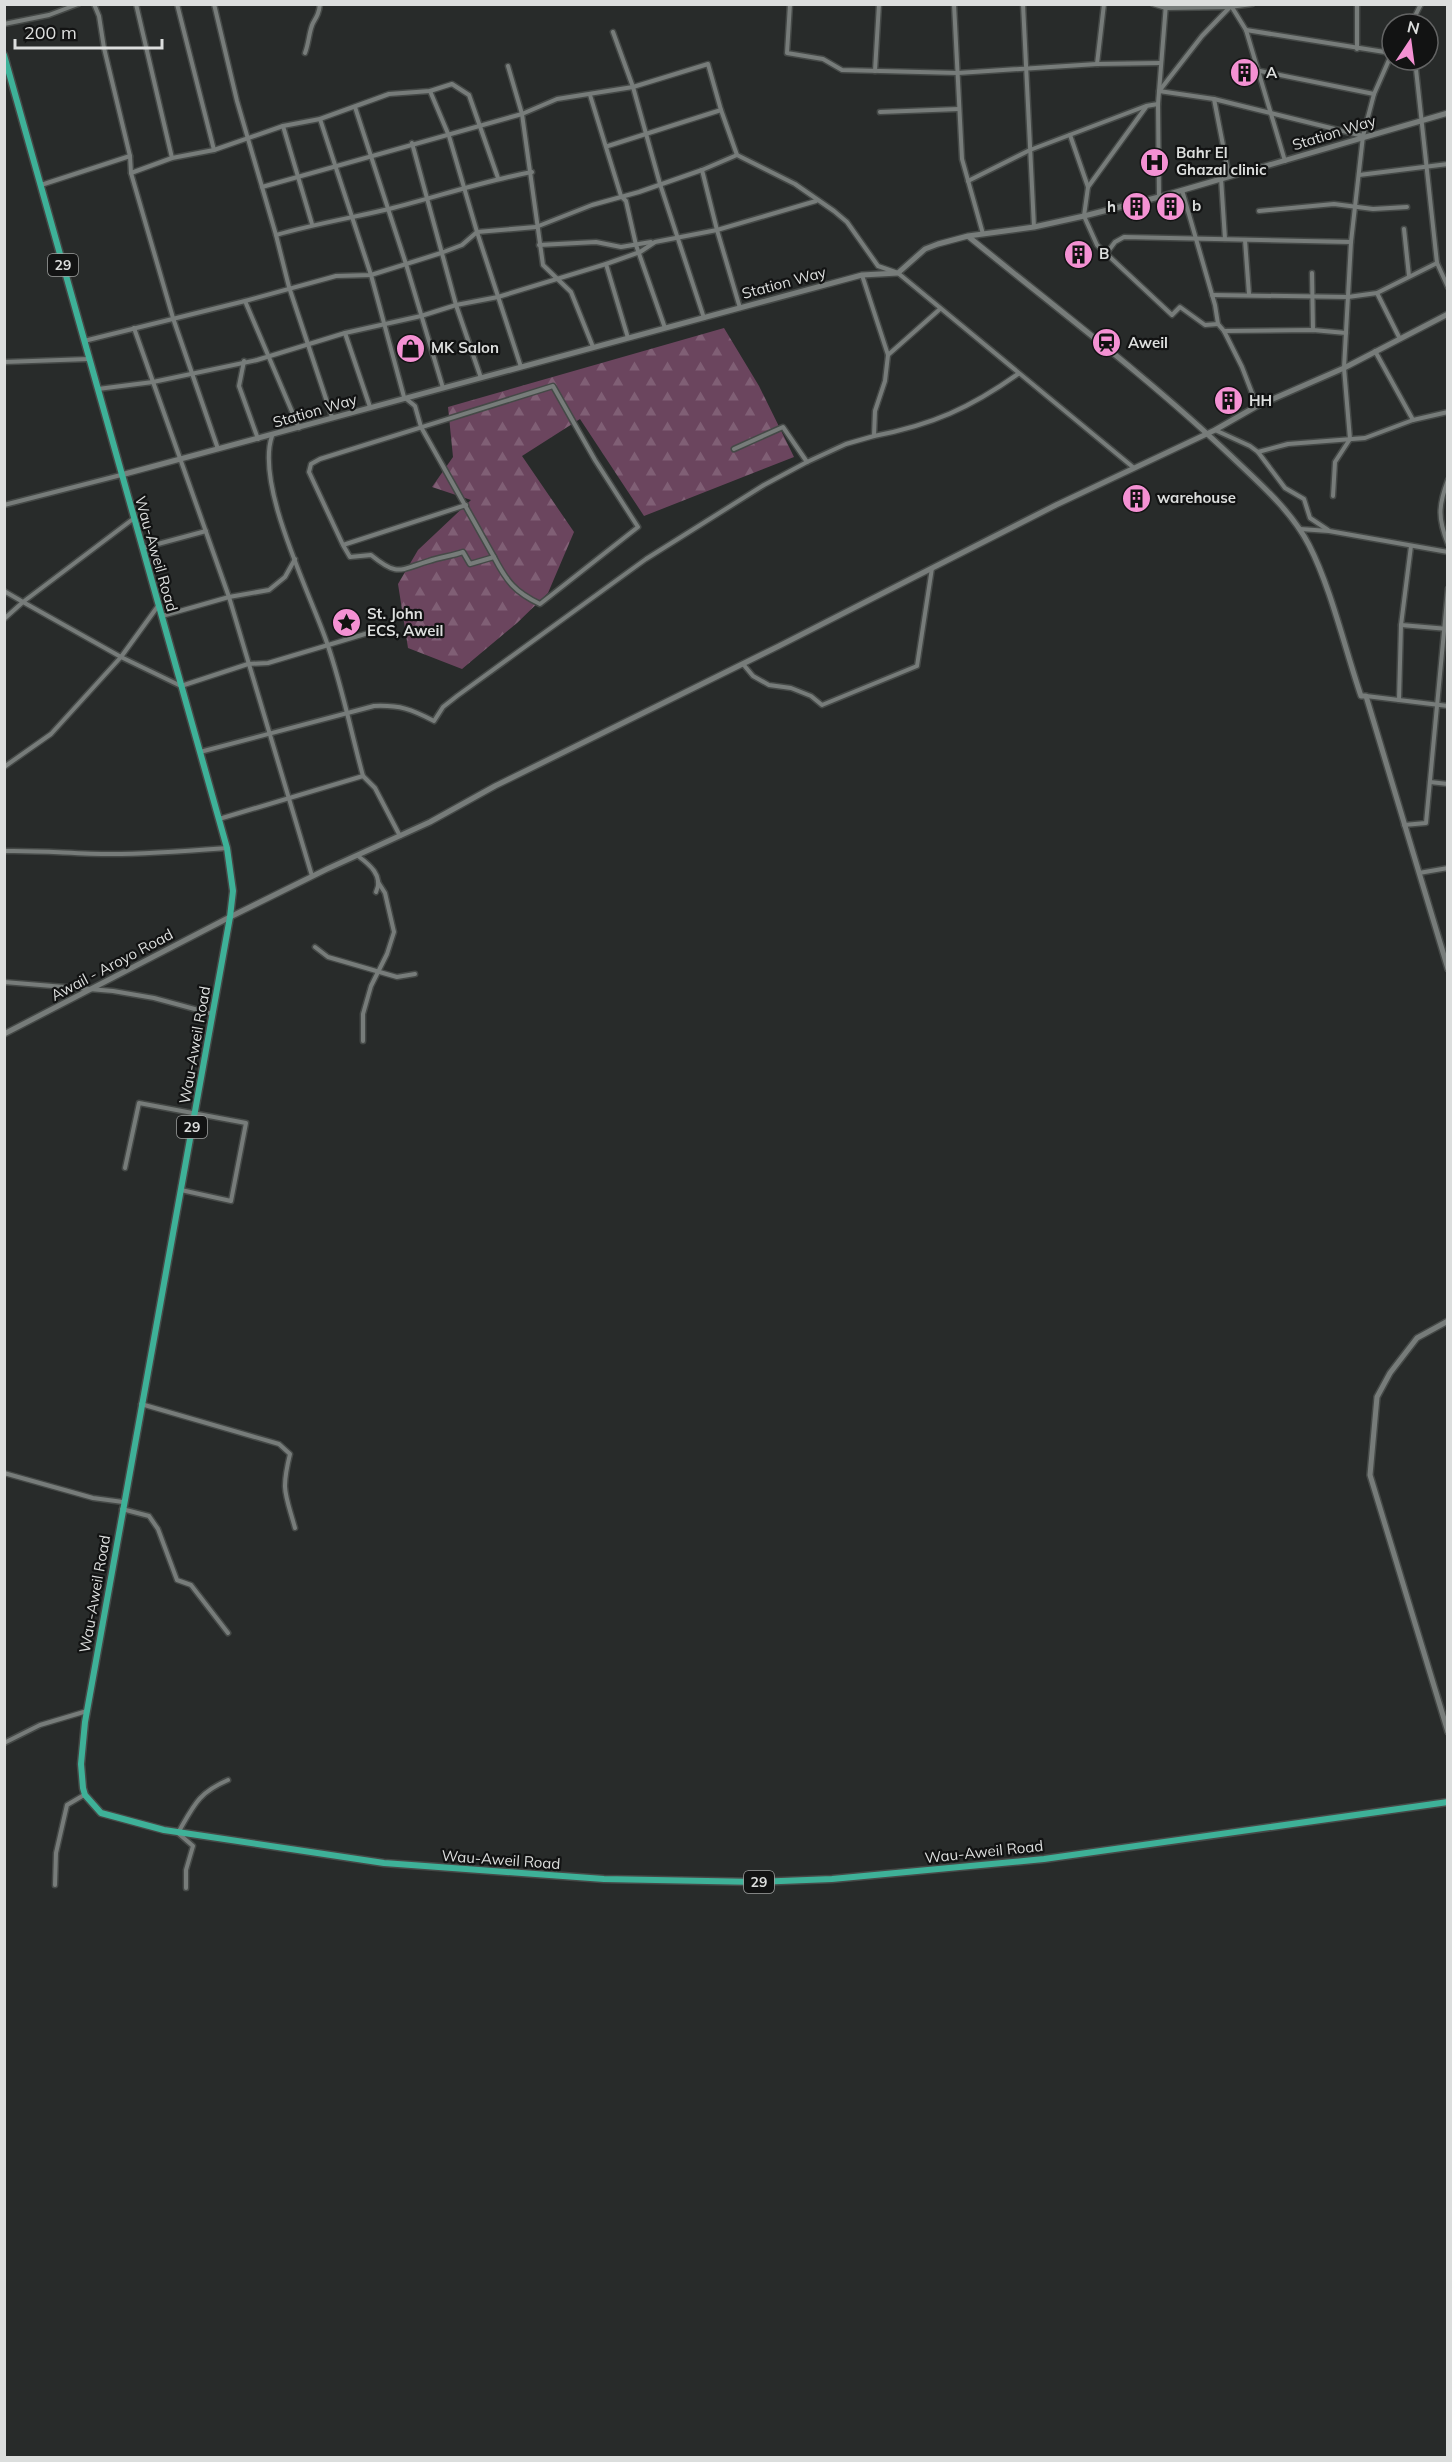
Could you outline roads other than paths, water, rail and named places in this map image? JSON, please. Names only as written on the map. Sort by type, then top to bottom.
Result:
[{"type":"main road","name":"Wau-Aweil Road","points":[[4,55],[227,848],[233,891],[213,1014],[141,1404],[139,1430],[123,1506],[87,1711],[81,1764],[85,1794],[101,1813],[109,1816],[178,1833],[320,1855],[452,1870],[614,1880],[758,1882],[832,1880],[1044,1859],[1448,1802]]},
{"type":"street","points":[[4,24],[49,15],[78,4]]},
{"type":"street","points":[[94,4],[99,15],[104,48],[132,173],[173,318],[218,449]]},
{"type":"street","points":[[136,4],[172,158]]},
{"type":"street","points":[[177,4],[214,150]]},
{"type":"street","points":[[214,4],[289,287],[332,417]]},
{"type":"street","points":[[305,52],[310,40],[312,24],[318,17],[320,4]]},
{"type":"street","points":[[790,4],[787,53],[823,59],[842,70],[958,73],[1097,64],[1160,63]]},
{"type":"street","points":[[874,71],[879,4]]},
{"type":"street","points":[[954,4],[962,159],[983,234]]},
{"type":"street","points":[[1023,4],[1034,227]]},
{"type":"street","points":[[1097,64],[1104,4]]},
{"type":"street","points":[[1153,4],[1166,6],[1252,4]]},
{"type":"street","points":[[1357,4],[1357,49]]},
{"type":"street","points":[[1159,197],[1158,104],[1166,6]]},
{"type":"street","points":[[1230,6],[1246,30],[1285,161]]},
{"type":"street","points":[[1159,91],[1202,36],[1230,6]]},
{"type":"street","points":[[1246,30],[1380,52]]},
{"type":"street","points":[[613,32],[633,87],[660,184],[704,318]]},
{"type":"street","points":[[262,187],[412,143],[449,136],[522,114],[556,99],[633,87],[708,64],[737,154],[795,184],[847,222],[878,266],[898,273],[1134,468]]},
{"type":"street","points":[[508,66],[522,114],[532,172],[536,227],[543,265],[571,292],[593,347]]},
{"type":"street","points":[[1260,71],[1374,94]]},
{"type":"street","points":[[1333,496],[1335,462],[1350,439],[1344,368],[1351,242],[1363,136],[1374,94],[1384,72]]},
{"type":"street","points":[[1416,72],[1437,263],[1448,287]]},
{"type":"street","points":[[132,173],[172,158],[249,140],[283,126],[320,119],[389,94],[430,91],[452,84],[469,95],[498,178]]},
{"type":"street","points":[[430,91],[449,136],[521,368]]},
{"type":"street","points":[[1159,91],[1214,99],[1363,136]]},
{"type":"street","points":[[590,95],[608,146],[621,196],[626,201],[636,245],[666,329]]},
{"type":"street","points":[[1214,99],[1229,176]]},
{"type":"street","points":[[968,181],[1030,150],[1146,106],[1158,104]]},
{"type":"street","points":[[1088,187],[1146,106]]},
{"type":"street","points":[[355,107],[444,388]]},
{"type":"street","points":[[608,146],[721,110]]},
{"type":"street","points":[[880,112],[959,110]]},
{"type":"street","name":"Station Way","points":[[121,475],[258,440],[404,397],[521,368],[862,275],[898,273],[925,249],[968,236],[1034,227],[1159,197],[1448,112]]},
{"type":"street","points":[[320,119],[370,275],[404,397],[415,406],[421,426],[466,505],[506,579],[521,595],[540,604],[638,527],[595,460],[553,386],[421,426],[311,464],[309,472],[350,557],[371,555],[387,568],[403,570],[430,560],[463,552],[470,564],[494,557]]},
{"type":"street","points":[[283,126],[312,224]]},
{"type":"street","points":[[1070,135],[1088,187],[1084,216],[1097,245],[1172,315],[1180,307],[1205,325],[1218,324]]},
{"type":"street","points":[[412,143],[456,305],[481,378]]},
{"type":"street","points":[[84,341],[245,302],[289,287],[336,276],[370,275],[462,245],[477,232],[536,227],[592,205],[639,192],[702,170],[737,154]]},
{"type":"street","points":[[41,185],[130,156]]},
{"type":"street","points":[[1359,175],[1448,164]]},
{"type":"street","points":[[702,170],[740,308]]},
{"type":"street","points":[[276,235],[312,224],[388,209],[498,178],[532,172]]},
{"type":"street","points":[[1221,178],[1225,239]]},
{"type":"street","points":[[1182,189],[1218,324],[1224,330],[1242,367],[1257,406]]},
{"type":"street","points":[[539,245],[596,242],[621,247],[636,245],[717,230],[816,201]]},
{"type":"street","points":[[1258,212],[1334,204],[1373,210],[1407,207]]},
{"type":"street","points":[[1404,229],[1409,276]]},
{"type":"street","points":[[968,236],[1212,432],[1262,484],[1299,529],[1309,546],[1323,579],[1361,696],[1448,706]]},
{"type":"street","points":[[1106,254],[1115,242],[1124,237],[1351,242]]},
{"type":"street","points":[[1245,240],[1249,294]]},
{"type":"street","points":[[97,389],[153,382],[269,357],[345,333],[421,316],[456,305],[498,297],[606,264],[640,252],[654,242]]},
{"type":"street","points":[[1212,295],[1348,297],[1377,293],[1437,263]]},
{"type":"street","points":[[606,264],[628,338]]},
{"type":"street","points":[[1312,273],[1313,330]]},
{"type":"street","points":[[862,275],[888,355],[885,381],[875,411],[874,436]]},
{"type":"street","points":[[1377,293],[1400,339]]},
{"type":"street","points":[[245,302],[299,428]]},
{"type":"street","points":[[888,355],[940,309]]},
{"type":"street","name":"Awail - Aroyo Road","points":[[4,1034],[312,876],[400,836],[932,568],[1212,432],[1257,406],[1344,368],[1448,314]]},
{"type":"street","points":[[134,328],[229,597],[312,876]]},
{"type":"street","points":[[1224,330],[1313,330],[1346,333]]},
{"type":"street","points":[[345,333],[370,407]]},
{"type":"street","points":[[1375,351],[1413,420]]},
{"type":"street","points":[[4,362],[89,359]]},
{"type":"street","points":[[244,361],[239,386],[258,440]]},
{"type":"street","points":[[200,752],[374,706],[395,705],[410,709],[434,721],[443,707],[457,696],[646,559],[764,485],[846,444],[946,417],[993,392],[1018,374]]},
{"type":"street","points":[[1258,453],[1288,444],[1365,438],[1413,420],[1448,412]]},
{"type":"street","points":[[734,448],[783,427],[807,462]]},
{"type":"street","points":[[1212,432],[1250,446],[1285,488],[1304,499],[1310,518],[1329,531]]},
{"type":"street","points":[[272,436],[270,473],[280,516],[328,644],[363,776],[375,788],[400,836]]},
{"type":"street","points":[[4,505],[121,475]]},
{"type":"street","points":[[1448,480],[1442,496],[1439,522],[1448,544]]},
{"type":"street","points":[[343,544],[466,505]]},
{"type":"street","points":[[4,619],[133,519]]},
{"type":"street","points":[[1299,529],[1329,531],[1448,552]]},
{"type":"street","points":[[142,548],[206,531]]},
{"type":"street","points":[[1399,700],[1401,625],[1411,546]]},
{"type":"street","points":[[161,616],[229,597],[269,590],[285,577],[296,558]]},
{"type":"street","points":[[743,664],[753,676],[770,685],[791,688],[811,696],[822,705],[917,666],[932,568]]},
{"type":"street","points":[[1404,825],[1426,823],[1448,589]]},
{"type":"street","points":[[4,591],[121,657],[181,686],[248,664],[268,663],[375,631]]},
{"type":"street","points":[[4,767],[51,734],[121,657],[158,606]]},
{"type":"street","points":[[1401,625],[1446,629]]},
{"type":"street","points":[[1366,696],[1448,969]]},
{"type":"street","points":[[219,819],[363,776]]},
{"type":"street","points":[[1430,782],[1448,784]]},
{"type":"street","points":[[4,851],[109,854],[171,853],[227,848]]},
{"type":"street","points":[[358,856],[374,870],[385,893],[394,932],[387,954],[370,986],[363,1014],[363,1041]]},
{"type":"street","points":[[1419,873],[1448,868]]},
{"type":"street","points":[[376,892],[378,882]]},
{"type":"street","points":[[315,947],[328,957],[378,972],[398,977],[415,974]]},
{"type":"street","points":[[4,982],[95,989],[154,998],[213,1014]]},
{"type":"street","points":[[125,1168],[139,1103],[246,1123],[231,1201],[180,1190]]},
{"type":"street","points":[[1448,1321],[1417,1338],[1390,1373],[1377,1397],[1370,1475],[1448,1732]]},
{"type":"street","points":[[141,1404],[279,1444],[291,1454],[283,1481],[295,1528]]},
{"type":"street","points":[[4,1473],[123,1506],[149,1516],[158,1529],[177,1580],[191,1585],[228,1633]]},
{"type":"street","points":[[4,1743],[40,1725],[87,1711]]},
{"type":"street","points":[[186,1888],[186,1870],[193,1846],[178,1833],[195,1803],[207,1789],[228,1780]]},
{"type":"street","points":[[55,1885],[56,1853],[67,1805],[85,1794]]},
{"type":"place","name":"A","points":[[1245,73]]},
{"type":"place","name":"Bahr El Ghazal clinic","points":[[1155,162]]},
{"type":"place","name":"b","points":[[1171,206]]},
{"type":"place","name":"h","points":[[1137,207]]},
{"type":"place","name":"B","points":[[1078,254]]},
{"type":"place","name":"Aweil","points":[[1107,343]]},
{"type":"place","name":"MK Salon","points":[[410,348]]},
{"type":"place","name":"HH","points":[[1228,401]]},
{"type":"place","name":"warehouse","points":[[1136,498]]},
{"type":"place","name":"St. John ECS, Aweil","points":[[346,623]]}]
